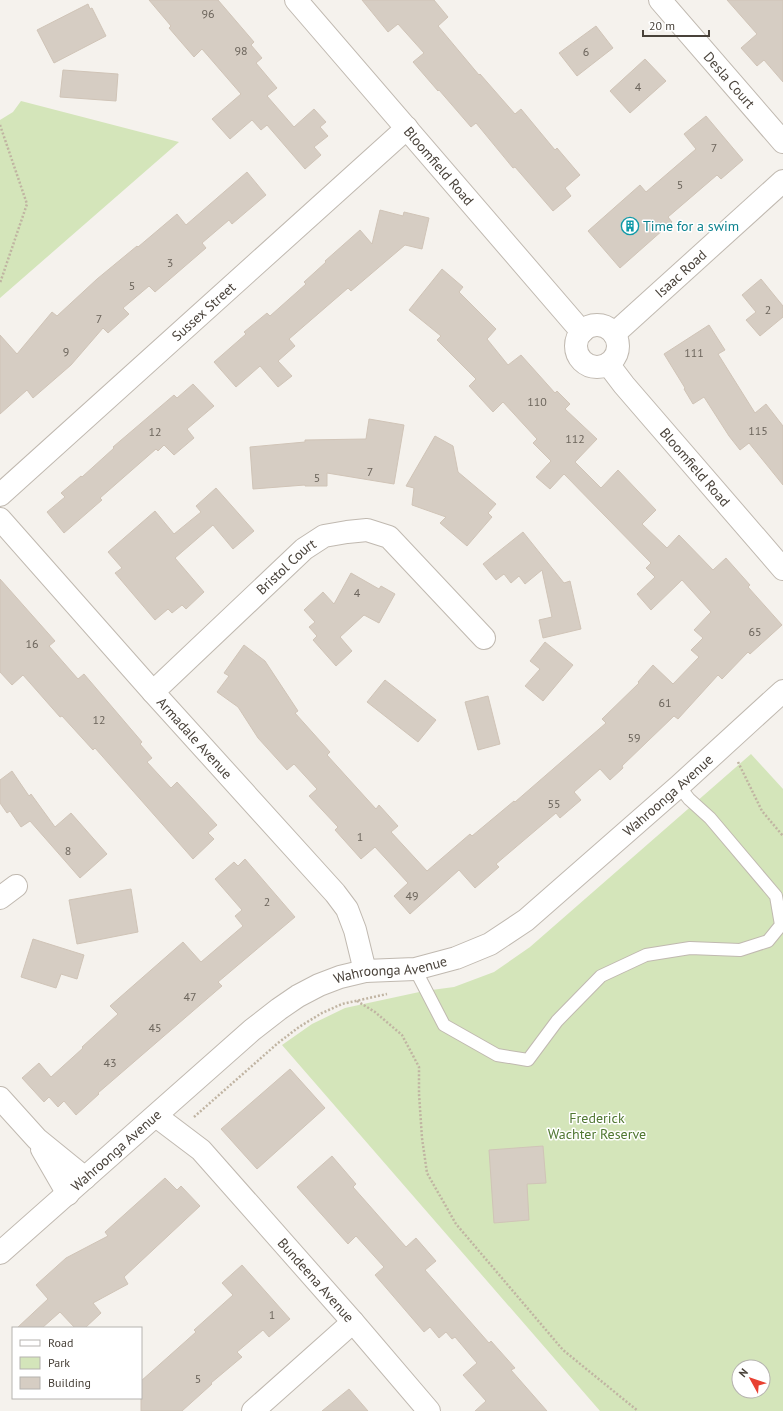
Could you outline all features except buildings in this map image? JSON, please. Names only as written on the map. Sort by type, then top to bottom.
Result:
[{"type":"street","name":"Bloomfield Road","points":[[296,0],[582,332]]},
{"type":"street","name":"Desla Court","points":[[660,0],[783,142]]},
{"type":"street","name":"Sussex Street","points":[[0,495],[407,128]]},
{"type":"street","name":"Isaac Road","points":[[614,334],[783,181]]},
{"type":"street","points":[[598,325],[610,329],[618,340],[618,346],[617,353],[608,364],[603,366],[593,366],[588,364],[580,357],[577,342],[582,332],[592,326],[598,325]]},
{"type":"street","name":"Bloomfield Road","points":[[608,364],[624,385],[783,569]]},
{"type":"street","name":"Armadale Avenue","points":[[0,519],[153,692],[335,893],[347,909],[355,930],[365,971]]},
{"type":"street","name":"Bristol Court","points":[[153,692],[304,549],[324,536],[346,532],[367,530],[389,537],[484,638]]},
{"type":"street","name":"Wahroonga Avenue","points":[[0,1253],[278,1008],[319,984],[340,977],[365,971],[415,969],[456,958],[490,944],[526,920],[679,786],[783,691]]},
{"type":"street","points":[[0,1098],[37,1139],[85,1178]]},
{"type":"street","name":"Bundeena Avenue","points":[[173,1101],[201,1150]]},
{"type":"street","name":"Bundeena Avenue","points":[[156,1116],[201,1150],[353,1322],[429,1411]]},
{"type":"street","points":[[37,1139],[68,1194]]},
{"type":"street","points":[[253,1411],[353,1322]]},
{"type":"lane","points":[[415,969],[444,1025],[497,1055],[528,1060],[556,1021],[601,976],[646,955],[690,948],[740,950],[768,941],[781,926],[776,896],[710,818],[689,799],[679,786]]},
{"type":"path","points":[[0,125],[27,204],[0,283]]},
{"type":"path","points":[[736,759],[762,812],[783,836]]},
{"type":"path","points":[[356,1000],[376,1012],[402,1034],[419,1068],[420,1116],[427,1173],[456,1224],[563,1350],[638,1411]]},
{"type":"green space","points":[[21,101],[179,142],[0,298],[0,120],[13,112]]},
{"type":"green space","name":"Frederick Wachter Reserve","points":[[751,754],[783,789],[783,1411],[600,1411],[282,1045],[312,1024],[345,1008],[424,991],[454,987],[494,972],[530,947]]},
{"type":"place","name":"Time for a swim","points":[[630,226]]}]
